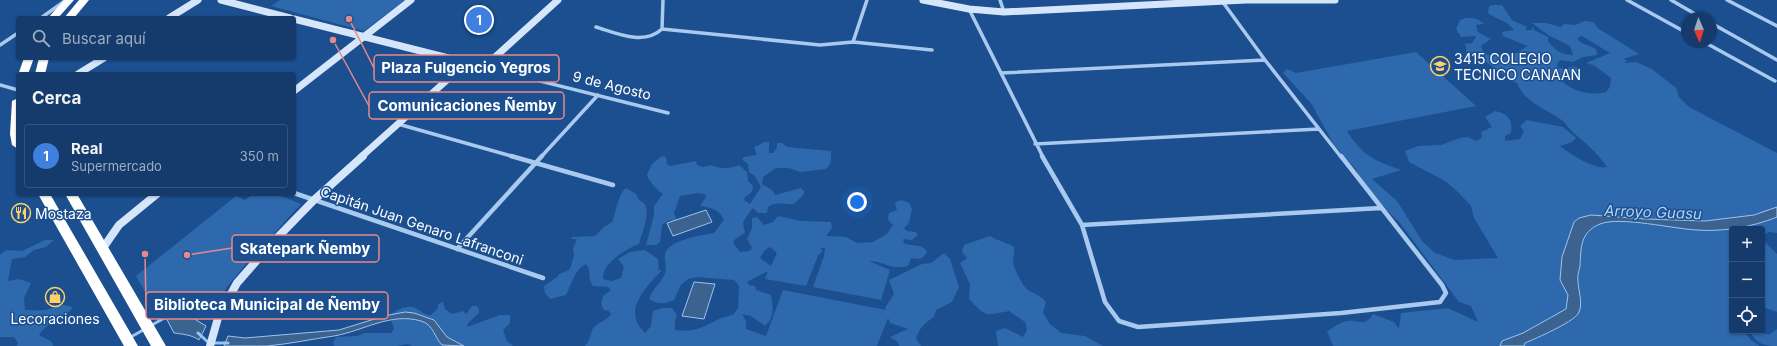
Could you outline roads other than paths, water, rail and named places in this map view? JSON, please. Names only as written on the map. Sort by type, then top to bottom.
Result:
[{"type":"highway","points":[[51,15],[68,0]]},
{"type":"highway","points":[[71,16],[84,0]]},
{"type":"highway","points":[[24,72],[28,60]]},
{"type":"highway","points":[[40,72],[44,60]]},
{"type":"highway","points":[[45,196],[114,319],[131,346]]},
{"type":"highway","points":[[72,196],[103,248],[136,310],[159,346]]},
{"type":"street","points":[[172,16],[198,0]]},
{"type":"street","points":[[221,0],[282,16]]},
{"type":"street","points":[[296,89],[411,0]]},
{"type":"street","points":[[484,67],[558,0]]},
{"type":"street","points":[[596,28],[642,38],[654,36],[662,29],[663,0]]},
{"type":"street","points":[[853,42],[867,0]]},
{"type":"street","points":[[924,0],[969,10],[1004,12],[1222,1],[1336,0]]},
{"type":"street","points":[[1000,0],[1004,12]]},
{"type":"street","points":[[1627,0],[1681,30]]},
{"type":"street","points":[[1670,0],[1691,12]]},
{"type":"street","points":[[1727,0],[1777,26]]},
{"type":"street","points":[[969,10],[1036,144],[1082,225],[1105,302],[1119,321],[1138,327],[1341,312],[1440,302],[1446,293],[1442,285],[1265,60],[1222,1]]},
{"type":"street","name":"9 de Agosto","points":[[296,20],[668,113]]},
{"type":"street","points":[[1717,26],[1777,60]]},
{"type":"street","points":[[662,29],[820,45],[853,42],[932,50]]},
{"type":"street","points":[[0,45],[16,34]]},
{"type":"street","points":[[1715,48],[1775,81]]},
{"type":"street","points":[[81,72],[101,60]]},
{"type":"street","points":[[1001,73],[1265,60]]},
{"type":"street","points":[[210,346],[218,318],[237,283],[272,242],[314,200],[466,63]]},
{"type":"street","points":[[0,85],[16,89]]},
{"type":"street","points":[[457,249],[534,163],[598,95]]},
{"type":"street","points":[[398,124],[613,185]]},
{"type":"street","points":[[1036,144],[1194,137],[1319,129]]},
{"type":"street","name":"Capitán Juan Genaro Lafranconi","points":[[296,194],[543,278]]},
{"type":"street","points":[[103,248],[107,238],[114,230],[155,196]]},
{"type":"street","points":[[1082,225],[1317,213],[1381,208]]},
{"type":"waterway","name":"Arroyo Guasu","points":[[150,326],[168,316]]},
{"type":"waterway","name":"Arroyo Guasu","points":[[129,338],[145,329]]},
{"type":"waterway","name":"Arroyo Guasu","points":[[198,333],[209,343],[228,343]]},
{"type":"place","name":"Plaza Fulgencio Yegros","points":[[349,19]]},
{"type":"place","name":"Real","points":[[479,20]]},
{"type":"place","name":"Comunicaciones Ñemby","points":[[333,40]]},
{"type":"place","name":"3415 COLEGIO TECNICO CANAAN","points":[[1440,66]]},
{"type":"place","name":"Mostaza","points":[[21,213]]},
{"type":"place","name":"Biblioteca Municipal de Ñemby","points":[[145,254]]},
{"type":"place","name":"Skatepark Ñemby","points":[[187,255]]},
{"type":"place","name":"Lecoraciones","points":[[55,297]]}]
